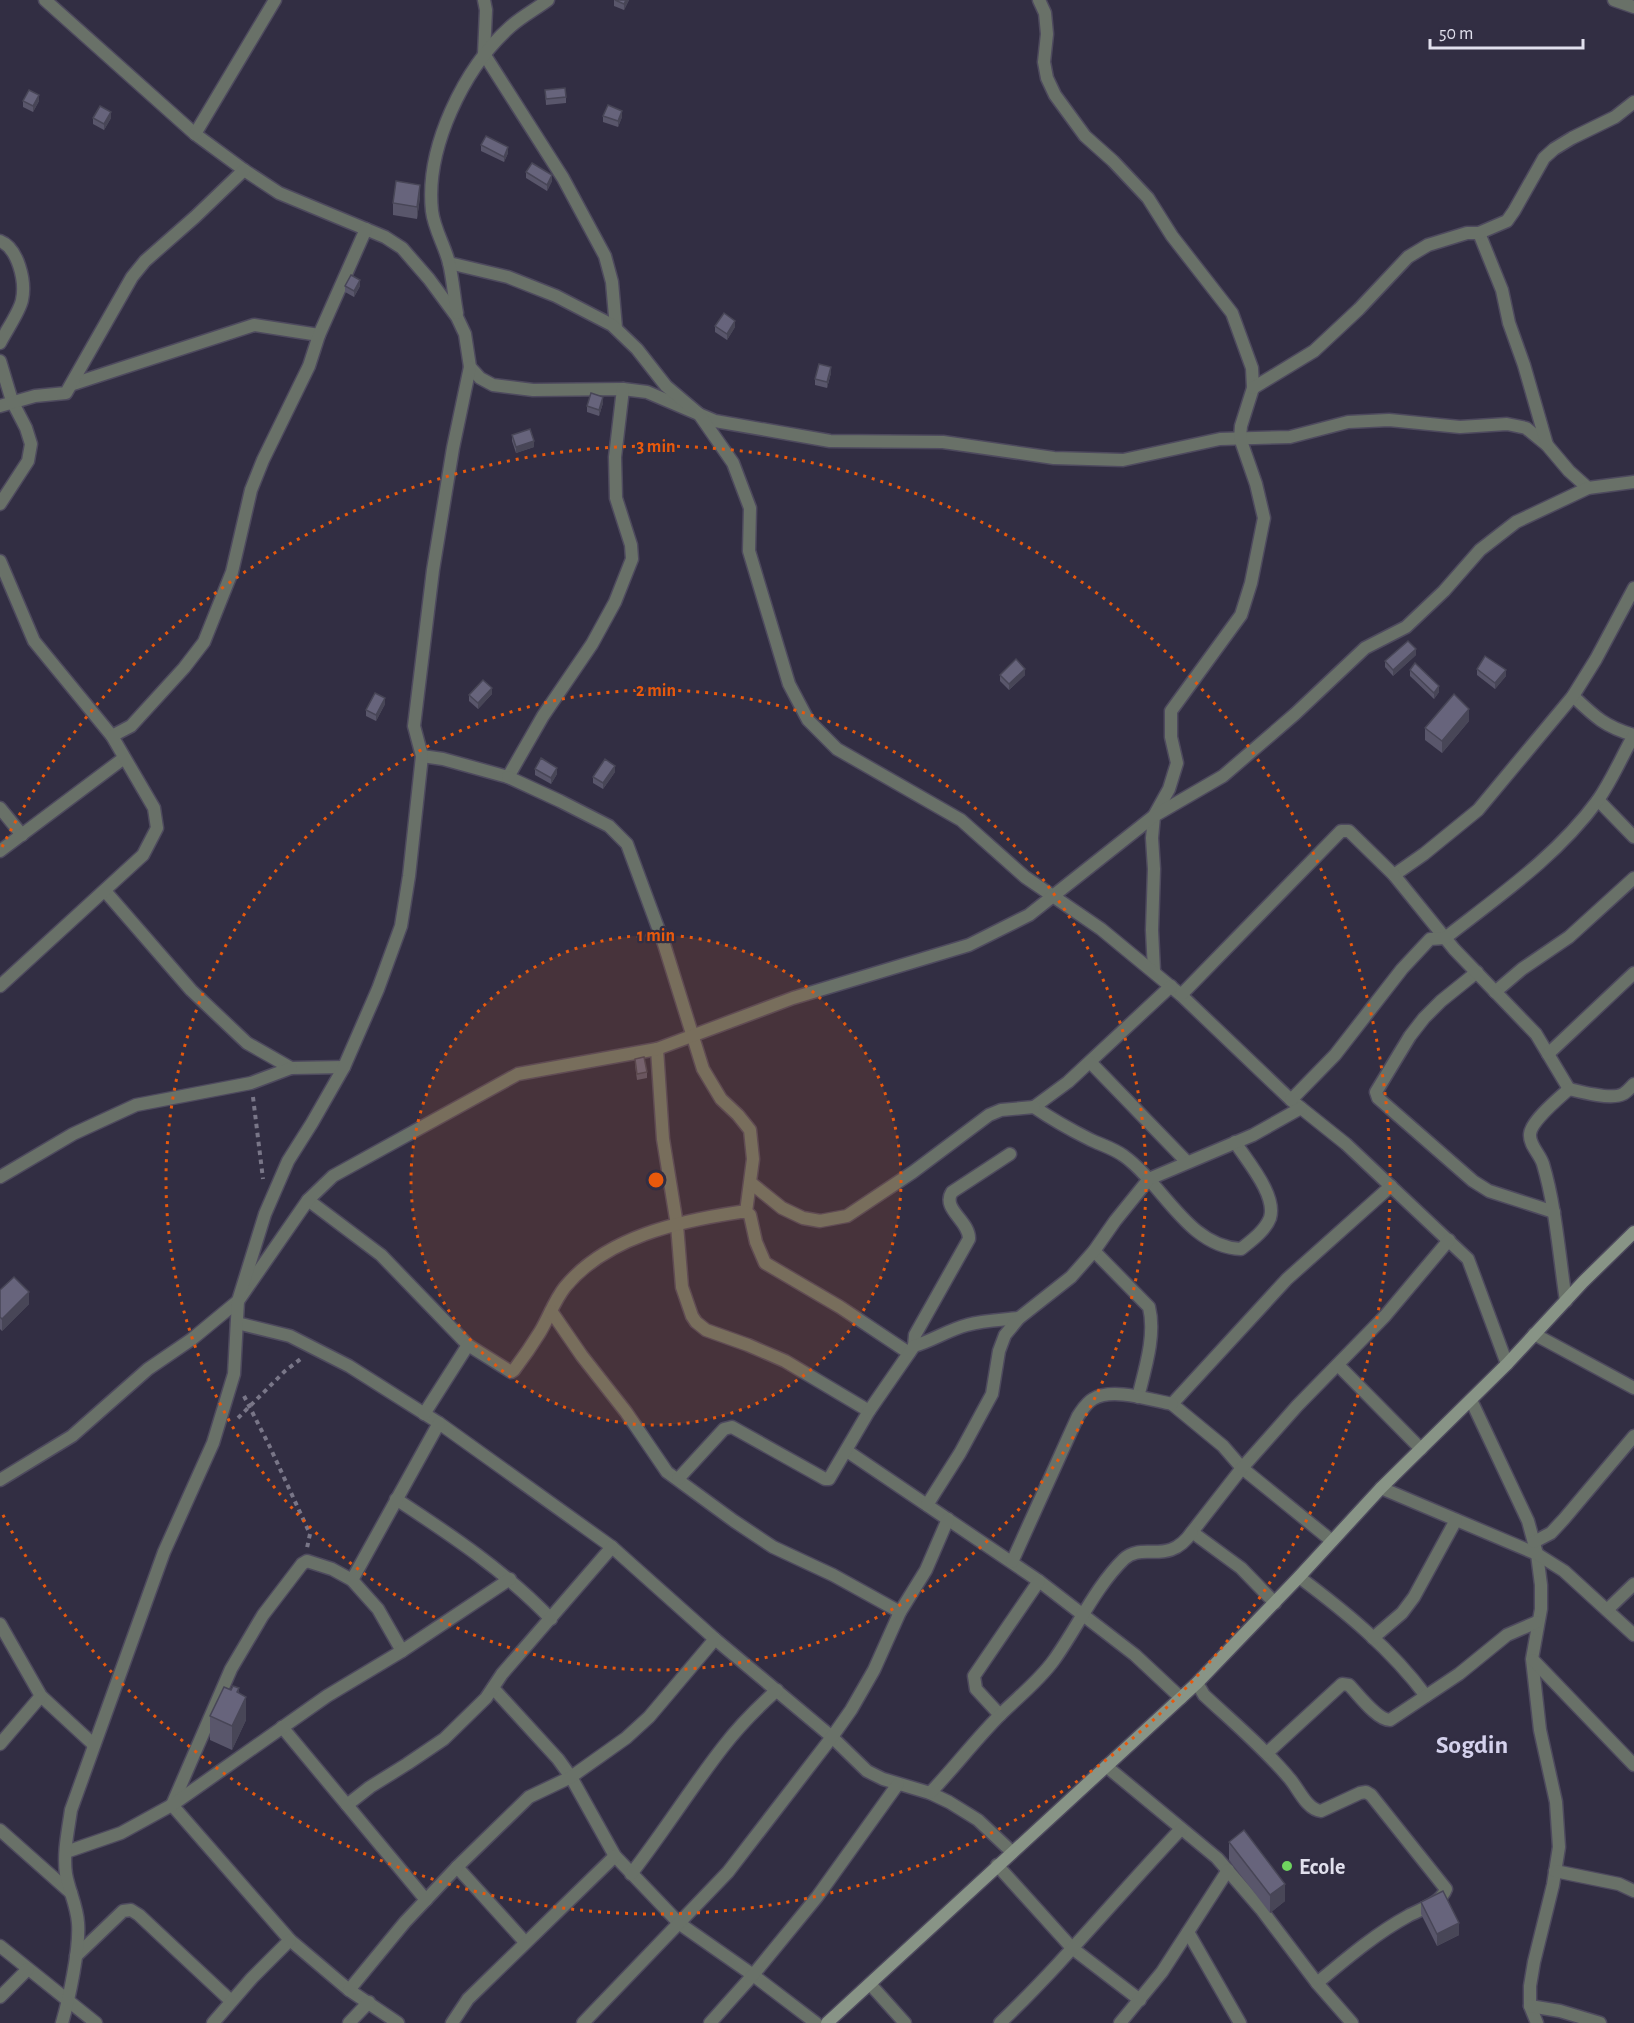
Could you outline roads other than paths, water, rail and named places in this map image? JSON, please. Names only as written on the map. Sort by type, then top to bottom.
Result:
[{"type":"street","points":[[45,0],[195,134],[244,170],[279,193],[385,237],[402,249],[458,317]]},
{"type":"street","points":[[195,134],[275,0]]},
{"type":"street","points":[[484,0],[486,10],[484,54],[557,168],[604,256],[612,282],[616,328]]},
{"type":"street","points":[[62,2023],[79,1935],[66,1874],[71,1810],[164,1551],[213,1443],[234,1374],[238,1301],[265,1214],[288,1161],[344,1067],[378,989],[401,926],[409,876],[422,756],[414,726],[424,637],[453,448],[470,366],[465,334],[458,317],[449,263],[432,214],[430,183],[441,139],[461,89],[484,54],[511,26],[548,0]]},
{"type":"street","points":[[1039,0],[1045,13],[1047,34],[1044,62],[1047,78],[1055,94],[1085,136],[1113,160],[1148,198],[1172,236],[1232,313],[1252,368],[1253,388],[1241,426],[1240,438],[1256,484],[1264,518],[1251,583],[1241,615],[1171,711],[1171,737],[1177,763],[1169,789],[1154,816],[1152,837],[1154,972]]},
{"type":"street","points":[[1614,0],[1634,7]]},
{"type":"street","points":[[1253,388],[1314,351],[1359,309],[1408,257],[1428,245],[1467,233],[1479,233],[1507,221],[1544,158],[1572,138],[1616,117],[1634,102]]},
{"type":"street","points":[[6,403],[35,396],[66,393],[132,277],[145,261],[195,218],[244,170]]},
{"type":"street","points":[[112,736],[131,726],[184,668],[204,642],[232,572],[251,490],[263,460],[309,366],[319,335],[366,229]]},
{"type":"street","points":[[1479,233],[1502,290],[1509,322],[1547,445]]},
{"type":"street","points":[[0,241],[16,255],[21,277],[22,300],[0,343]]},
{"type":"street","points":[[449,263],[508,277],[556,296],[616,328],[637,349],[666,386],[699,414],[732,463],[745,491],[750,508],[749,551],[789,684],[808,720],[837,749],[961,820],[1025,877],[1101,929],[1181,994],[1296,1104],[1346,1144],[1468,1259],[1507,1364]]},
{"type":"street","points":[[73,384],[254,325],[319,335]]},
{"type":"street","points":[[0,361],[6,403],[26,429],[31,444],[28,461],[0,504]]},
{"type":"street","points":[[470,366],[480,378],[494,385],[533,390],[623,389],[647,392],[715,421],[830,441],[943,442],[1054,458],[1123,460],[1220,439],[1290,437],[1348,422],[1389,420],[1460,427],[1507,424],[1526,428],[1547,445],[1569,471],[1588,488]]},
{"type":"street","points":[[508,777],[543,716],[592,644],[615,602],[632,559],[631,546],[616,498],[615,457],[623,389]]},
{"type":"street","points":[[0,1480],[72,1436],[148,1369],[192,1339],[238,1301],[308,1200],[333,1176],[518,1074],[657,1049],[793,998],[969,945],[1029,915],[1154,816],[1223,776],[1295,714],[1365,648],[1406,627],[1444,591],[1480,550],[1515,522],[1588,488],[1634,482]]},
{"type":"street","points":[[0,561],[34,641],[112,736],[154,808],[157,828],[143,855],[0,986]]},
{"type":"street","points":[[1394,875],[1432,848],[1478,810],[1573,696],[1596,659],[1634,588]]},
{"type":"street","points":[[927,1505],[981,1418],[992,1394],[1001,1343],[1005,1335],[1019,1318],[1071,1276],[1095,1251],[1115,1221],[1149,1179],[1253,1135],[1296,1104],[1402,969],[1430,939],[1445,938],[1532,872],[1569,836],[1598,800],[1634,735],[1615,730],[1593,716],[1573,696]]},
{"type":"street","points":[[422,756],[443,759],[508,777],[609,826],[627,844],[688,1016],[703,1069],[721,1099],[750,1130],[753,1159],[746,1212]]},
{"type":"street","points":[[0,851],[124,758]]},
{"type":"street","points":[[1598,800],[1634,837]]},
{"type":"street","points":[[0,808],[22,835]]},
{"type":"street","points":[[1181,994],[1341,831],[1349,831],[1394,875],[1445,938],[1536,1034],[1569,1089],[1615,1096],[1622,1094],[1634,1084]]},
{"type":"street","points":[[1495,992],[1522,969],[1569,937],[1634,878]]},
{"type":"street","points":[[105,891],[191,990],[221,1020],[247,1043],[291,1068]]},
{"type":"street","points":[[1477,972],[1424,1018],[1410,1036],[1376,1092],[1378,1098],[1473,1181],[1489,1191],[1554,1212]]},
{"type":"street","points":[[1548,1054],[1634,973]]},
{"type":"street","points":[[751,1184],[782,1208],[803,1218],[820,1221],[847,1216],[913,1172],[989,1115],[1001,1110],[1034,1107],[1051,1096],[1171,986]]},
{"type":"street","points":[[657,1049],[663,1139],[677,1226],[682,1287],[696,1322],[706,1330],[785,1361],[869,1411]]},
{"type":"street","points":[[1090,1062],[1187,1162]]},
{"type":"street","points":[[0,1177],[73,1134],[136,1105],[251,1083],[291,1068],[344,1067]]},
{"type":"street","points":[[1566,1301],[1554,1212],[1542,1161],[1532,1144],[1530,1134],[1534,1124],[1569,1089]]},
{"type":"street","points":[[1034,1107],[1064,1127],[1120,1153],[1149,1179],[1186,1221],[1202,1234],[1225,1247],[1241,1249],[1262,1230],[1270,1218],[1271,1201],[1235,1142]]},
{"type":"street","points":[[678,1479],[725,1427],[732,1427],[828,1479],[832,1476],[869,1411],[912,1349],[915,1335],[969,1239],[969,1232],[949,1204],[949,1197],[952,1192],[1010,1154]]},
{"type":"street","points":[[1172,1404],[1287,1279],[1391,1186]]},
{"type":"street","points":[[308,1200],[381,1256],[468,1345],[511,1372],[541,1331],[570,1282],[596,1258],[641,1236],[699,1218],[746,1212]]},
{"type":"street","points":[[746,1212],[750,1215],[756,1242],[765,1263],[912,1349]]},
{"type":"street","points":[[827,2023],[1197,1683],[1275,1603],[1381,1488],[1507,1364],[1634,1232]]},
{"type":"street","points":[[930,1793],[1000,1714],[1027,1690],[1053,1661],[1126,1557],[1133,1554],[1174,1550],[1185,1543],[1242,1468],[1298,1406],[1386,1316],[1449,1240]]},
{"type":"street","points":[[1095,1251],[1149,1307],[1152,1318],[1147,1362],[1138,1397]]},
{"type":"street","points":[[551,1311],[582,1356],[626,1412],[662,1466],[734,1521],[773,1547],[833,1575],[900,1612]]},
{"type":"street","points":[[912,1349],[936,1336],[967,1325],[1019,1318]]},
{"type":"street","points":[[237,1323],[290,1336],[349,1366],[439,1423],[612,1546],[715,1639],[832,1737],[867,1771],[949,1802],[978,1820],[1012,1851]]},
{"type":"street","points":[[1534,1334],[1634,1388]]},
{"type":"street","points":[[424,1413],[468,1345]]},
{"type":"street","points":[[1338,1365],[1421,1449]]},
{"type":"street","points":[[1012,1562],[1086,1404],[1095,1397],[1109,1395],[1138,1397],[1172,1404],[1223,1446],[1242,1468],[1332,1541]]},
{"type":"street","points":[[1471,1400],[1528,1521],[1537,1554],[1541,1585],[1541,1609],[1532,1659],[1540,1730],[1556,1802],[1559,1847],[1530,1986],[1530,2006],[1537,2023]]},
{"type":"street","points":[[352,1580],[439,1423]]},
{"type":"street","points":[[1534,1542],[1551,1533],[1634,1436]]},
{"type":"street","points":[[846,1451],[1039,1581],[1135,1655],[1181,1698]]},
{"type":"street","points":[[1381,1488],[1537,1554],[1564,1571],[1634,1635]]},
{"type":"street","points":[[396,1499],[510,1579],[550,1619]]},
{"type":"street","points":[[584,2023],[729,1872],[832,1737],[874,1670],[900,1612],[926,1570],[948,1519]]},
{"type":"street","points":[[1374,1638],[1402,1613],[1414,1597],[1456,1520]]},
{"type":"street","points":[[1192,1532],[1241,1568],[1275,1603]]},
{"type":"street","points":[[347,1805],[370,1787],[444,1739],[486,1698],[502,1674],[612,1546]]},
{"type":"street","points":[[172,1805],[231,1669],[263,1615],[304,1562],[332,1569],[352,1580],[378,1609],[402,1651]]},
{"type":"street","points":[[1299,1577],[1391,1653],[1426,1695]]},
{"type":"street","points":[[66,1852],[96,1844],[121,1833],[172,1805],[327,1696],[402,1651],[510,1579]]},
{"type":"street","points":[[1000,1714],[976,1689],[974,1676],[1039,1581]]},
{"type":"street","points":[[1607,1610],[1634,1584]]},
{"type":"street","points":[[1267,1753],[1345,1683],[1377,1715],[1384,1720],[1390,1720],[1459,1674],[1507,1635],[1537,1622]]},
{"type":"street","points":[[0,1624],[41,1696],[93,1744]]},
{"type":"street","points":[[349,1990],[405,1922],[456,1867],[529,1797],[571,1777],[626,1738],[649,1718],[715,1639]]},
{"type":"street","points":[[1532,1659],[1634,1765]]},
{"type":"street","points":[[1197,1683],[1204,1695],[1267,1753],[1316,1811],[1321,1811],[1360,1793],[1366,1792],[1371,1795],[1446,1889],[1440,1899],[1360,1948],[1317,1983]]},
{"type":"street","points":[[493,1688],[531,1727],[571,1777],[615,1856],[631,1874],[680,1924],[816,2023]]},
{"type":"street","points":[[631,1874],[723,1747],[749,1716],[777,1690]]},
{"type":"street","points":[[0,1744],[41,1696]]},
{"type":"street","points":[[282,1728],[426,1900]]},
{"type":"street","points":[[1106,1766],[1217,1858],[1352,2023]]},
{"type":"street","points":[[710,2023],[817,1897],[898,1784]]},
{"type":"street","points":[[172,1805],[290,1940],[349,1990],[398,2023]]},
{"type":"street","points":[[1000,2023],[1042,1982],[1126,1886],[1181,1829]]},
{"type":"street","points":[[0,1830],[71,1893]]},
{"type":"street","points":[[452,2023],[468,1999],[615,1856]]},
{"type":"street","points":[[997,1865],[1072,1948],[1140,2000]]},
{"type":"street","points":[[456,1867],[525,1942]]},
{"type":"street","points":[[1120,2023],[1162,1972],[1228,1870]]},
{"type":"street","points":[[1555,1871],[1619,1884],[1634,1892]]},
{"type":"street","points":[[76,1956],[123,1911],[131,1910],[231,2001]]},
{"type":"street","points":[[1188,1932],[1236,2022]]},
{"type":"street","points":[[213,2023],[290,1940]]},
{"type":"street","points":[[0,1946],[96,2023]]},
{"type":"street","points":[[0,1997],[28,1969]]},
{"type":"street","points":[[870,1984],[905,2023]]},
{"type":"street","points":[[349,2023],[369,2002]]},
{"type":"street","points":[[1530,2006],[1560,2011],[1600,2023]]},
{"type":"place","name":"Ecole","points":[[1287,1866]]},
{"type":"district","name":"Sogdin","points":[[1472,1744]]}]
